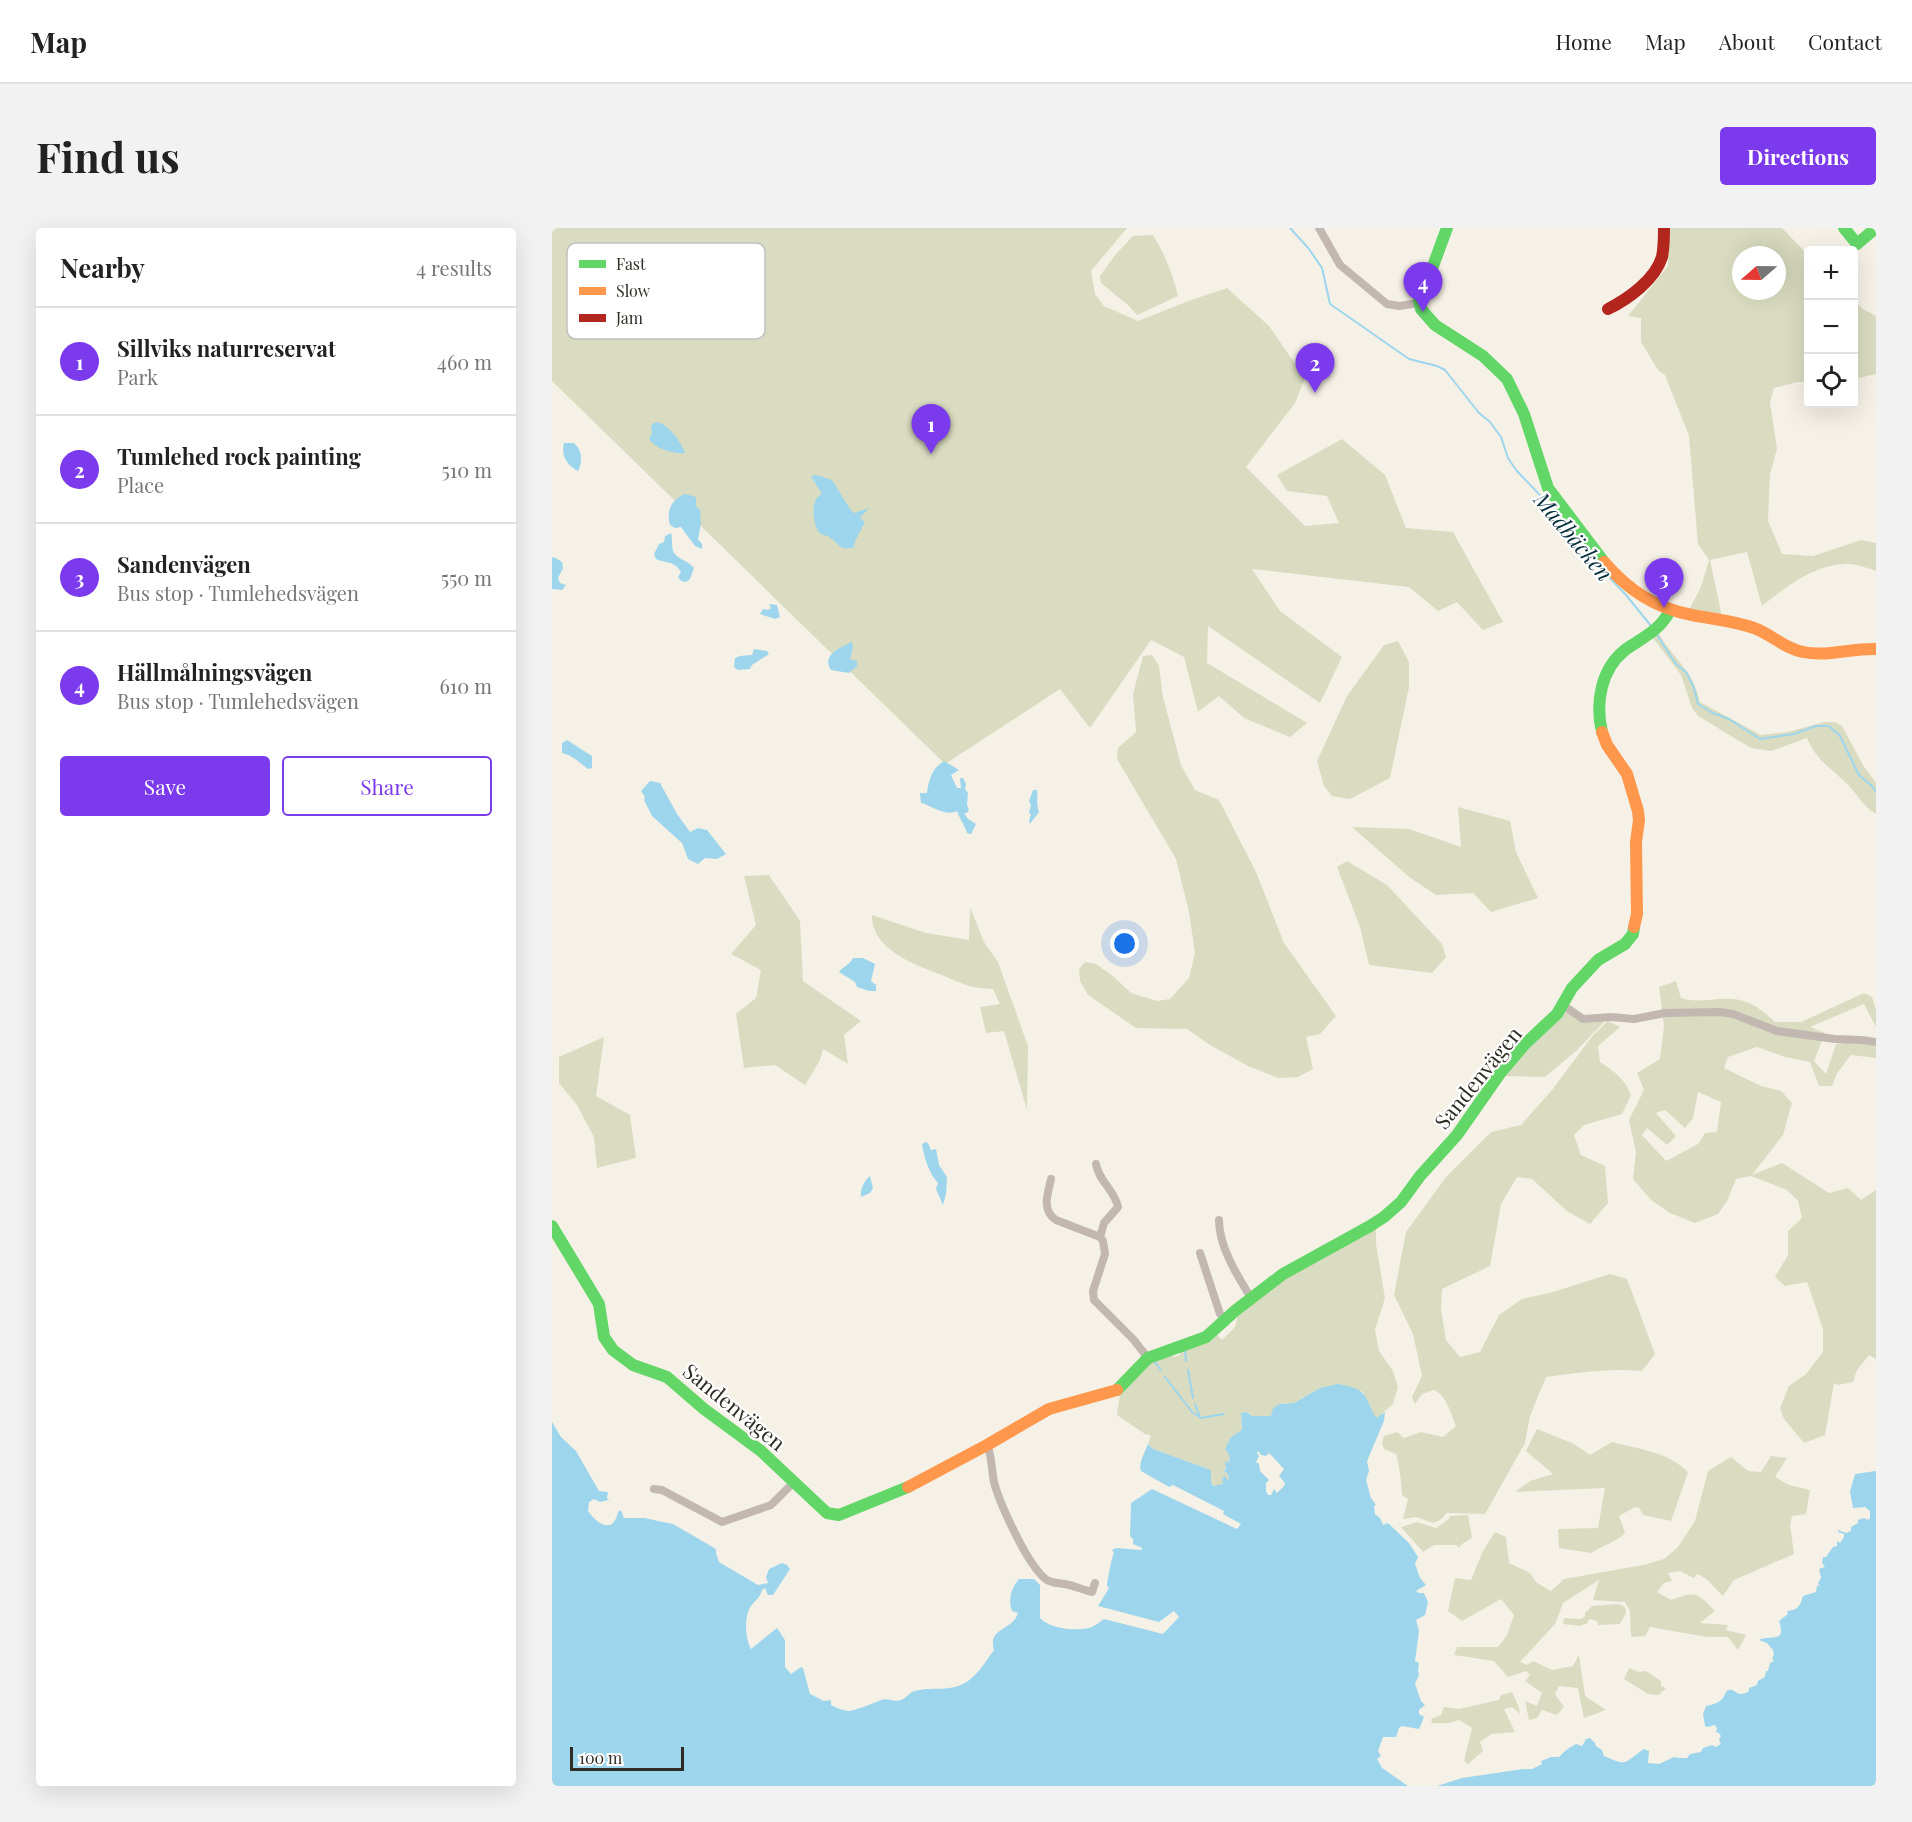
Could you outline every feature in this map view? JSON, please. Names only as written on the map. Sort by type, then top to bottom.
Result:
[{"type":"street","points":[[1319,228],[1340,265],[1387,304],[1399,306],[1419,303]]},
{"type":"street","points":[[1447,228],[1420,295],[1419,303],[1428,318],[1480,354],[1508,380],[1518,398],[1551,494],[1600,559],[1615,575],[1638,594],[1670,610],[1754,628],[1792,649],[1825,654],[1876,650]]},
{"type":"street","points":[[1608,309],[1618,304],[1657,270],[1664,248],[1664,228]]},
{"type":"street","points":[[1844,228],[1857,244],[1876,228]]},
{"type":"street","name":"Sandenvägen","points":[[552,1226],[599,1304],[603,1332],[613,1350],[634,1366],[661,1373],[761,1451],[827,1513],[839,1515],[888,1496],[987,1445],[1049,1409],[1113,1392],[1121,1387],[1148,1358],[1206,1337],[1283,1274],[1370,1226],[1396,1206],[1456,1135],[1501,1072],[1524,1045],[1553,1019],[1572,988],[1594,964],[1625,944],[1633,934],[1637,898],[1635,860],[1638,811],[1626,774],[1607,745],[1601,729],[1600,696],[1604,677],[1611,665],[1623,652],[1665,621],[1670,610]]},
{"type":"street","points":[[1563,1005],[1583,1019],[1611,1017],[1634,1019],[1665,1013],[1720,1012],[1733,1014],[1777,1031],[1876,1042]]},
{"type":"street","points":[[1096,1164],[1098,1175],[1110,1189],[1118,1207],[1104,1224],[1100,1237]]},
{"type":"street","points":[[1051,1179],[1047,1205],[1050,1216],[1100,1237],[1106,1249],[1093,1291],[1094,1300],[1148,1358]]},
{"type":"street","points":[[1219,1220],[1222,1241],[1251,1298]]},
{"type":"street","points":[[1200,1253],[1220,1314],[1226,1320]]},
{"type":"street","points":[[987,1445],[995,1485],[1001,1501],[1012,1526],[1038,1571],[1053,1582],[1092,1592],[1095,1582]]},
{"type":"street","points":[[654,1489],[662,1490],[722,1522],[771,1505],[795,1481]]},
{"type":"green space","points":[[552,228],[1127,228],[1091,271],[1095,294],[1104,306],[1138,321],[1227,288],[1269,326],[1305,378],[1295,403],[1246,467],[1305,526],[1339,523],[1327,496],[1287,491],[1277,475],[1342,439],[1385,475],[1406,528],[1453,532],[1503,622],[1483,630],[1457,602],[1438,611],[1409,587],[1252,569],[1280,611],[1342,657],[1320,703],[1208,626],[1207,663],[1307,723],[1290,737],[1244,718],[1219,696],[1198,712],[1184,657],[1151,640],[1090,728],[1060,689],[945,764],[552,381]]},
{"type":"green space","points":[[1669,228],[1782,228],[1804,251],[1804,382],[1774,388],[1770,402],[1777,449],[1770,474],[1768,521],[1782,554],[1813,556],[1861,540],[1876,543],[1876,571],[1848,564],[1821,569],[1790,585],[1762,606],[1747,552],[1710,560],[1722,617],[1689,610],[1701,587],[1709,560],[1698,544],[1689,436],[1665,375],[1658,370],[1641,342],[1641,318],[1628,316],[1668,266]]},
{"type":"green space","points":[[1153,235],[1168,265],[1178,296],[1137,315],[1101,283],[1100,276],[1133,236]]},
{"type":"green space","points":[[1858,304],[1876,316],[1876,374],[1858,378]]},
{"type":"green space","points":[[1659,634],[1693,681],[1700,702],[1761,735],[1787,732],[1825,722],[1835,722],[1842,726],[1863,765],[1876,783],[1876,814],[1821,760],[1807,738],[1771,751],[1751,748],[1698,716],[1692,708],[1681,675],[1653,638]]},
{"type":"green space","points":[[1398,641],[1409,662],[1409,687],[1390,778],[1350,799],[1332,796],[1324,786],[1317,761],[1347,696],[1384,645]]},
{"type":"green space","points":[[1152,655],[1159,666],[1163,697],[1181,765],[1195,790],[1219,800],[1256,872],[1284,943],[1336,1016],[1320,1034],[1306,1037],[1313,1069],[1298,1077],[1278,1078],[1248,1066],[1187,1029],[1136,1028],[1088,995],[1080,981],[1079,969],[1085,962],[1096,964],[1131,993],[1157,1001],[1170,999],[1189,978],[1195,953],[1189,912],[1176,859],[1117,759],[1118,748],[1136,732],[1133,694],[1143,656]]},
{"type":"green space","points":[[1458,807],[1510,821],[1516,852],[1538,898],[1491,912],[1473,893],[1436,895],[1409,877],[1352,827],[1409,829],[1461,847]]},
{"type":"green space","points":[[1347,861],[1387,885],[1442,944],[1446,957],[1432,973],[1369,965],[1360,927],[1337,867]]},
{"type":"green space","points":[[769,875],[800,921],[803,981],[861,1021],[844,1035],[848,1064],[823,1049],[820,1060],[805,1085],[775,1065],[744,1068],[736,1014],[756,998],[761,970],[731,954],[756,925],[744,876]]},
{"type":"green space","points":[[970,907],[984,942],[998,962],[1028,1046],[1027,1110],[1004,1031],[986,1033],[980,1007],[1000,1004],[993,989],[969,986],[896,954],[879,937],[872,915],[926,933],[969,940]]},
{"type":"green space","points":[[1676,981],[1681,998],[1745,1001],[1761,1010],[1775,1022],[1801,1022],[1864,993],[1872,997],[1876,1010],[1876,1027],[1864,1004],[1810,1027],[1825,1033],[1814,1061],[1826,1074],[1836,1044],[1852,1042],[1876,1046],[1876,1058],[1851,1055],[1837,1073],[1832,1086],[1819,1086],[1810,1062],[1785,1057],[1757,1047],[1728,1057],[1724,1068],[1761,1086],[1781,1091],[1792,1103],[1783,1135],[1752,1175],[1782,1163],[1829,1193],[1848,1188],[1861,1200],[1876,1190],[1876,1359],[1869,1355],[1857,1370],[1853,1382],[1838,1385],[1834,1383],[1825,1435],[1804,1443],[1784,1419],[1780,1408],[1789,1386],[1806,1374],[1823,1352],[1823,1329],[1807,1282],[1785,1286],[1775,1277],[1788,1255],[1788,1231],[1802,1218],[1798,1201],[1787,1190],[1751,1176],[1736,1179],[1727,1201],[1718,1214],[1695,1223],[1670,1213],[1651,1200],[1633,1179],[1636,1152],[1629,1120],[1644,1090],[1637,1073],[1660,1059],[1664,1026],[1659,987]],"holes":[[[1698,1092],[1721,1102],[1717,1132],[1705,1133],[1698,1144],[1666,1161],[1642,1135],[1647,1128],[1667,1145],[1676,1136],[1656,1113],[1665,1110],[1685,1128],[1693,1118]]]},
{"type":"green space","points":[[1566,1010],[1584,1021],[1607,1019],[1575,1052],[1545,1077],[1502,1076]]},
{"type":"green space","points":[[1608,1021],[1620,1027],[1598,1046],[1600,1062],[1618,1076],[1631,1095],[1622,1114],[1584,1125],[1574,1135],[1581,1155],[1605,1166],[1608,1203],[1590,1224],[1567,1211],[1532,1179],[1517,1177],[1501,1204],[1490,1266],[1442,1289],[1441,1309],[1446,1340],[1460,1357],[1480,1352],[1499,1315],[1522,1299],[1610,1274],[1627,1279],[1655,1354],[1642,1371],[1606,1371],[1546,1377],[1530,1416],[1525,1443],[1485,1514],[1447,1513],[1433,1523],[1416,1517],[1403,1519],[1408,1499],[1402,1495],[1396,1454],[1384,1449],[1382,1443],[1384,1436],[1397,1432],[1404,1438],[1421,1432],[1443,1437],[1456,1426],[1442,1396],[1434,1390],[1422,1394],[1415,1404],[1412,1397],[1422,1376],[1413,1334],[1394,1295],[1406,1232],[1446,1177],[1491,1132],[1521,1125],[1552,1090],[1593,1035]]},
{"type":"green space","points":[[604,1037],[596,1096],[630,1115],[636,1158],[597,1168],[594,1137],[577,1105],[559,1083],[559,1057]]},
{"type":"green space","points":[[1376,1225],[1376,1244],[1385,1298],[1375,1330],[1379,1351],[1393,1371],[1398,1387],[1393,1404],[1376,1419],[1362,1391],[1320,1388],[1294,1403],[1280,1404],[1271,1416],[1252,1416],[1246,1412],[1241,1413],[1242,1430],[1229,1453],[1229,1462],[1225,1462],[1227,1467],[1223,1470],[1228,1474],[1229,1479],[1228,1481],[1225,1477],[1224,1484],[1214,1486],[1211,1482],[1211,1470],[1153,1449],[1148,1444],[1151,1435],[1145,1434],[1117,1415],[1120,1394],[1147,1363],[1170,1352],[1173,1357],[1180,1355],[1179,1349],[1210,1342],[1217,1335],[1222,1340],[1235,1327],[1238,1315],[1283,1278]]},
{"type":"green space","points":[[1537,1429],[1574,1444],[1590,1455],[1612,1442],[1653,1452],[1680,1465],[1688,1472],[1671,1521],[1643,1515],[1639,1508],[1635,1507],[1619,1516],[1625,1533],[1613,1542],[1591,1553],[1559,1548],[1558,1529],[1598,1528],[1605,1488],[1515,1492],[1530,1481],[1553,1474],[1526,1451]]},
{"type":"green space","points":[[1771,1456],[1787,1458],[1775,1477],[1789,1485],[1810,1490],[1806,1514],[1792,1516],[1790,1525],[1794,1554],[1734,1580],[1723,1596],[1701,1576],[1697,1574],[1694,1578],[1680,1571],[1668,1573],[1672,1581],[1664,1583],[1657,1592],[1671,1600],[1686,1595],[1700,1597],[1715,1611],[1700,1623],[1728,1625],[1726,1630],[1746,1635],[1738,1650],[1728,1637],[1707,1637],[1650,1627],[1645,1636],[1631,1637],[1630,1611],[1625,1602],[1593,1600],[1599,1580],[1563,1603],[1555,1624],[1520,1662],[1527,1665],[1533,1661],[1552,1670],[1573,1666],[1579,1655],[1585,1696],[1606,1710],[1584,1718],[1578,1688],[1559,1686],[1555,1694],[1564,1707],[1557,1715],[1542,1710],[1537,1718],[1529,1720],[1525,1701],[1537,1706],[1542,1693],[1525,1681],[1530,1675],[1526,1671],[1508,1677],[1494,1661],[1454,1655],[1457,1647],[1498,1647],[1507,1635],[1514,1615],[1501,1599],[1462,1621],[1448,1611],[1455,1578],[1471,1580],[1483,1551],[1495,1532],[1506,1537],[1509,1563],[1530,1573],[1537,1583],[1551,1591],[1564,1579],[1664,1559],[1678,1547],[1695,1521],[1708,1471],[1731,1457],[1748,1471],[1761,1472]]},
{"type":"green space","points":[[1468,1515],[1472,1538],[1459,1548],[1456,1545],[1434,1545],[1423,1552],[1401,1527],[1417,1522],[1436,1528],[1450,1516]]},
{"type":"green space","points":[[1619,1604],[1625,1607],[1626,1613],[1620,1624],[1598,1625],[1598,1622],[1591,1619],[1580,1626],[1563,1624],[1564,1618],[1581,1619],[1592,1606]]},
{"type":"green space","points":[[1629,1668],[1639,1672],[1646,1671],[1661,1681],[1661,1686],[1666,1688],[1659,1695],[1648,1694],[1624,1679]]},
{"type":"green space","points":[[1512,1692],[1520,1714],[1512,1707],[1504,1709],[1515,1732],[1491,1734],[1480,1742],[1483,1751],[1468,1764],[1464,1761],[1472,1728],[1459,1720],[1450,1723],[1432,1723],[1431,1719],[1441,1715],[1444,1707],[1459,1709],[1499,1700],[1501,1695]]},
{"type":"water","points":[[658,422],[674,435],[685,453],[665,450],[656,446],[649,439],[652,433],[651,426]]},
{"type":"water","points":[[564,443],[574,443],[579,449],[581,460],[578,471],[565,459]]},
{"type":"water","points":[[816,475],[832,480],[854,513],[869,508],[860,518],[865,522],[854,547],[843,548],[818,531],[814,520],[814,505],[822,494],[811,476]]},
{"type":"water","points":[[685,494],[696,497],[701,523],[698,539],[702,544],[702,549],[695,546],[681,527],[675,528],[670,525],[671,506],[676,499]]},
{"type":"water","points":[[671,533],[674,553],[694,568],[690,579],[686,582],[681,581],[678,577],[681,572],[676,566],[656,559],[654,554],[659,544],[664,542],[665,536]]},
{"type":"water","points":[[552,558],[562,562],[563,568],[558,578],[560,583],[566,585],[562,590],[552,589]]},
{"type":"water","points":[[769,604],[777,605],[780,617],[775,619],[760,614],[763,609],[771,608]]},
{"type":"water","points":[[852,642],[850,659],[857,661],[857,666],[849,673],[831,670],[830,656]]},
{"type":"water","points":[[754,649],[767,651],[769,654],[752,665],[750,669],[738,670],[734,667],[735,658],[752,655]]},
{"type":"water","points":[[567,740],[592,756],[592,768],[588,769],[573,757],[562,753],[562,743]]},
{"type":"water","points":[[944,761],[959,770],[951,775],[957,788],[961,788],[960,778],[963,778],[966,784],[969,810],[964,813],[976,824],[971,834],[967,833],[957,811],[948,813],[921,803],[920,793],[927,793],[932,774]]},
{"type":"water","points":[[650,781],[660,783],[690,832],[698,828],[707,830],[726,854],[717,859],[705,858],[698,864],[688,859],[682,843],[652,816],[644,800],[645,797],[641,791]]},
{"type":"water","points":[[1033,790],[1037,790],[1039,812],[1030,824],[1031,805],[1029,801]]},
{"type":"water","points":[[853,958],[863,958],[875,964],[871,981],[876,985],[876,991],[857,987],[855,982],[839,972]]},
{"type":"water","points":[[926,1142],[931,1150],[936,1149],[939,1165],[947,1177],[943,1205],[936,1189],[938,1183],[924,1155],[922,1144]]},
{"type":"water","points":[[870,1176],[873,1188],[870,1193],[861,1197],[863,1185]]},
{"type":"water","points":[[1338,1384],[1355,1388],[1366,1398],[1376,1418],[1385,1412],[1384,1421],[1367,1461],[1369,1471],[1366,1480],[1371,1498],[1376,1505],[1374,1506],[1375,1514],[1383,1525],[1389,1524],[1409,1543],[1418,1557],[1415,1564],[1420,1578],[1426,1585],[1416,1591],[1424,1593],[1428,1602],[1425,1615],[1416,1620],[1419,1631],[1415,1661],[1419,1663],[1419,1675],[1415,1684],[1421,1701],[1425,1705],[1419,1710],[1419,1714],[1424,1717],[1419,1729],[1402,1726],[1396,1737],[1383,1737],[1378,1751],[1381,1756],[1377,1759],[1382,1768],[1408,1786],[552,1786],[552,1422],[561,1437],[576,1451],[599,1491],[608,1492],[609,1500],[600,1502],[594,1499],[589,1502],[588,1511],[600,1523],[609,1525],[621,1510],[624,1518],[644,1518],[673,1524],[716,1549],[719,1562],[758,1585],[768,1583],[766,1577],[769,1569],[782,1563],[787,1565],[790,1569],[773,1595],[768,1595],[765,1588],[749,1610],[746,1627],[751,1649],[777,1628],[785,1640],[785,1667],[791,1674],[803,1668],[810,1694],[824,1701],[831,1700],[831,1705],[848,1711],[882,1700],[901,1700],[918,1690],[951,1688],[972,1678],[994,1650],[994,1637],[1015,1619],[1018,1613],[1012,1611],[1010,1598],[1019,1579],[1034,1579],[1040,1585],[1040,1618],[1050,1625],[1079,1629],[1092,1627],[1104,1619],[1163,1634],[1179,1617],[1174,1611],[1159,1622],[1098,1606],[1109,1588],[1107,1584],[1114,1553],[1112,1550],[1116,1548],[1142,1550],[1133,1544],[1130,1536],[1131,1503],[1152,1489],[1237,1529],[1241,1524],[1223,1514],[1224,1511],[1173,1485],[1169,1487],[1141,1471],[1141,1461],[1148,1444],[1153,1449],[1211,1470],[1213,1486],[1223,1484],[1222,1478],[1225,1476],[1229,1479],[1228,1474],[1223,1470],[1226,1469],[1225,1462],[1229,1462],[1229,1455],[1225,1449],[1231,1437],[1242,1430],[1241,1413],[1246,1412],[1252,1416],[1271,1416],[1273,1408],[1280,1404],[1294,1403],[1320,1388]],"holes":[[[1258,1451],[1261,1455],[1266,1456],[1269,1453],[1284,1469],[1279,1476],[1285,1483],[1277,1493],[1274,1489],[1271,1495],[1268,1495],[1266,1491],[1266,1483],[1269,1480],[1260,1471],[1259,1464],[1256,1462],[1259,1456]]]},
{"type":"water","points":[[1876,1471],[1876,1786],[1437,1786],[1462,1778],[1532,1769],[1542,1764],[1541,1761],[1559,1757],[1576,1744],[1582,1746],[1586,1739],[1590,1738],[1602,1750],[1604,1756],[1618,1762],[1626,1762],[1644,1749],[1649,1751],[1648,1763],[1659,1764],[1674,1757],[1687,1758],[1690,1754],[1701,1752],[1703,1748],[1721,1744],[1719,1739],[1721,1736],[1716,1732],[1715,1725],[1705,1726],[1703,1714],[1706,1706],[1720,1701],[1729,1690],[1739,1694],[1745,1693],[1765,1677],[1770,1663],[1774,1661],[1772,1658],[1774,1655],[1767,1643],[1759,1640],[1780,1635],[1779,1621],[1788,1614],[1787,1611],[1798,1607],[1803,1596],[1816,1592],[1817,1585],[1820,1587],[1819,1569],[1825,1567],[1822,1563],[1823,1557],[1826,1557],[1833,1547],[1837,1546],[1837,1541],[1840,1543],[1844,1537],[1844,1534],[1838,1530],[1846,1533],[1851,1531],[1851,1527],[1858,1523],[1858,1520],[1870,1518],[1870,1511],[1865,1507],[1853,1508],[1850,1492],[1855,1474]]},
{"type":"waterway","name":"Madbäcken","points":[[1290,228],[1322,268],[1330,304],[1409,359],[1445,370],[1501,437],[1508,458],[1516,470],[1557,513],[1590,557],[1652,627]]},
{"type":"waterway","name":"Madbäcken","points":[[1657,635],[1676,664],[1686,672],[1694,688],[1698,704],[1729,719],[1760,739],[1794,734],[1816,726],[1829,726],[1840,736],[1859,775],[1876,792]]},
{"type":"waterway","points":[[1185,1350],[1186,1361]]},
{"type":"waterway","points":[[1153,1360],[1161,1370]]},
{"type":"waterway","points":[[1188,1370],[1193,1398]]},
{"type":"waterway","points":[[1165,1377],[1192,1412],[1201,1418],[1224,1414]]},
{"type":"waterway","points":[[1195,1404],[1199,1415]]},
{"type":"traffic: fast","points":[[1447,228],[1420,293],[1421,309],[1435,325],[1483,356],[1507,379],[1524,414],[1548,488],[1604,562]]},
{"type":"traffic: fast","points":[[1844,228],[1857,244],[1876,228]]},
{"type":"traffic: fast","points":[[1602,732],[1600,698],[1610,667],[1625,650],[1662,623],[1670,610]]},
{"type":"traffic: fast","points":[[1117,1390],[1148,1358],[1206,1337],[1236,1310],[1283,1274],[1370,1226],[1401,1202],[1420,1176],[1457,1135],[1501,1072],[1524,1045],[1557,1014],[1572,988],[1598,960],[1625,944],[1633,934],[1634,927]]},
{"type":"traffic: fast","points":[[552,1226],[599,1304],[604,1337],[613,1350],[633,1365],[667,1377],[704,1409],[761,1451],[827,1513],[839,1515],[908,1487]]},
{"type":"traffic: slow","points":[[1604,562],[1623,581],[1654,603],[1679,612],[1754,628],[1796,650],[1821,654],[1876,649]]},
{"type":"traffic: slow","points":[[1602,732],[1607,745],[1627,774],[1638,811],[1637,914],[1634,927]]},
{"type":"traffic: slow","points":[[908,1487],[1049,1409],[1117,1390]]},
{"type":"traffic: jam","points":[[1608,309],[1632,294],[1653,273],[1662,257],[1664,228]]},
{"type":"place","name":"Hällmålningsvägen","points":[[1423,312]]},
{"type":"place","name":"Tumlehed rock painting","points":[[1315,393]]},
{"type":"place","name":"Sillviks naturreservat","points":[[931,454]]},
{"type":"place","name":"Sandenvägen","points":[[1664,608]]}]
